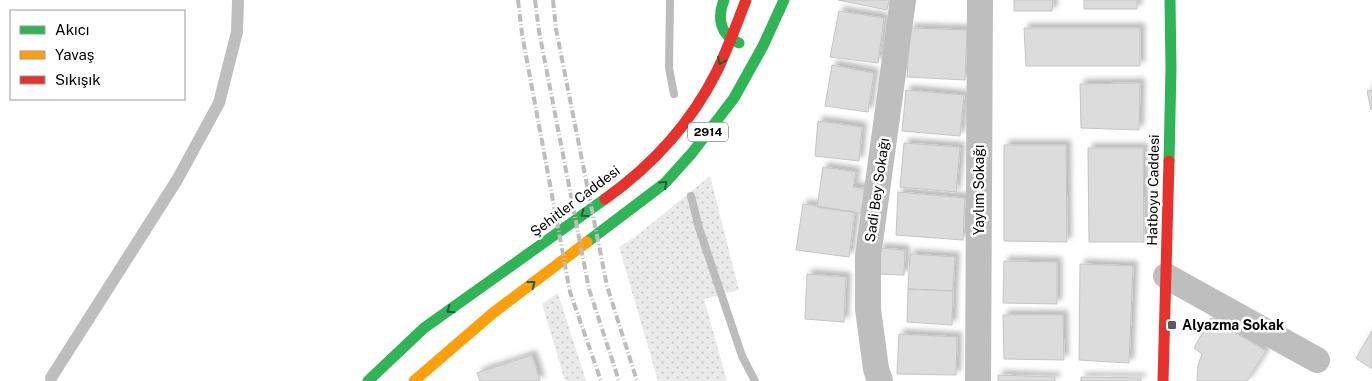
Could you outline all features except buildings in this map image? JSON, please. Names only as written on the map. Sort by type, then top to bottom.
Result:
[{"type":"main road","points":[[724,0],[719,12],[719,21],[722,30],[730,39],[745,44],[754,44],[769,33]]},
{"type":"main road","name":"Şehitler Caddesi","points":[[368,381],[424,328],[623,186],[664,149],[692,114],[714,77],[746,0]]},
{"type":"main road","name":"2914","points":[[414,381],[493,313],[665,184],[692,153],[734,98],[769,33],[784,0]]},
{"type":"main road","name":"Hatboyu Caddesi","points":[[1163,381],[1171,68],[1170,0]]},
{"type":"street","name":"Sadi Bey Sokağı","points":[[880,381],[876,369],[868,309],[868,256],[903,0]]},
{"type":"street","name":"Yaylım Sokağı","points":[[978,381],[980,0]]},
{"type":"street","points":[[1166,276],[1317,360]]},
{"type":"lane","points":[[51,378],[177,180],[219,103],[237,32],[238,0]]},
{"type":"shaded area","points":[[710,176],[739,290],[704,299],[727,381],[658,381],[619,247],[635,237]]},
{"type":"shaded area","points":[[558,293],[586,381],[565,381],[542,304]]},
{"type":"waterway","points":[[670,0],[669,68],[674,94]]},
{"type":"waterway","points":[[691,196],[699,228],[742,356],[755,381]]},
{"type":"railway","points":[[518,0],[522,34],[570,292],[601,381]]},
{"type":"railway","points":[[535,0],[539,31],[589,289],[619,381]]},
{"type":"railway","points":[[553,0],[556,29],[607,286],[637,381]]},
{"type":"traffic: fast","points":[[724,0],[721,13],[724,31],[739,43]]},
{"type":"traffic: fast","points":[[587,242],[665,183],[692,153],[734,98],[763,46],[784,0]]},
{"type":"traffic: fast","points":[[1169,161],[1170,0]]},
{"type":"traffic: fast","points":[[368,381],[424,328],[605,199]]},
{"type":"traffic: slow","points":[[414,381],[493,313],[587,242]]},
{"type":"traffic: jam","points":[[605,199],[623,186],[655,157],[683,125],[707,90],[717,71],[746,0]]},
{"type":"traffic: jam","points":[[1163,381],[1169,161]]},
{"type":"place","name":"Alyazma Sokak","points":[[1172,325]]}]
